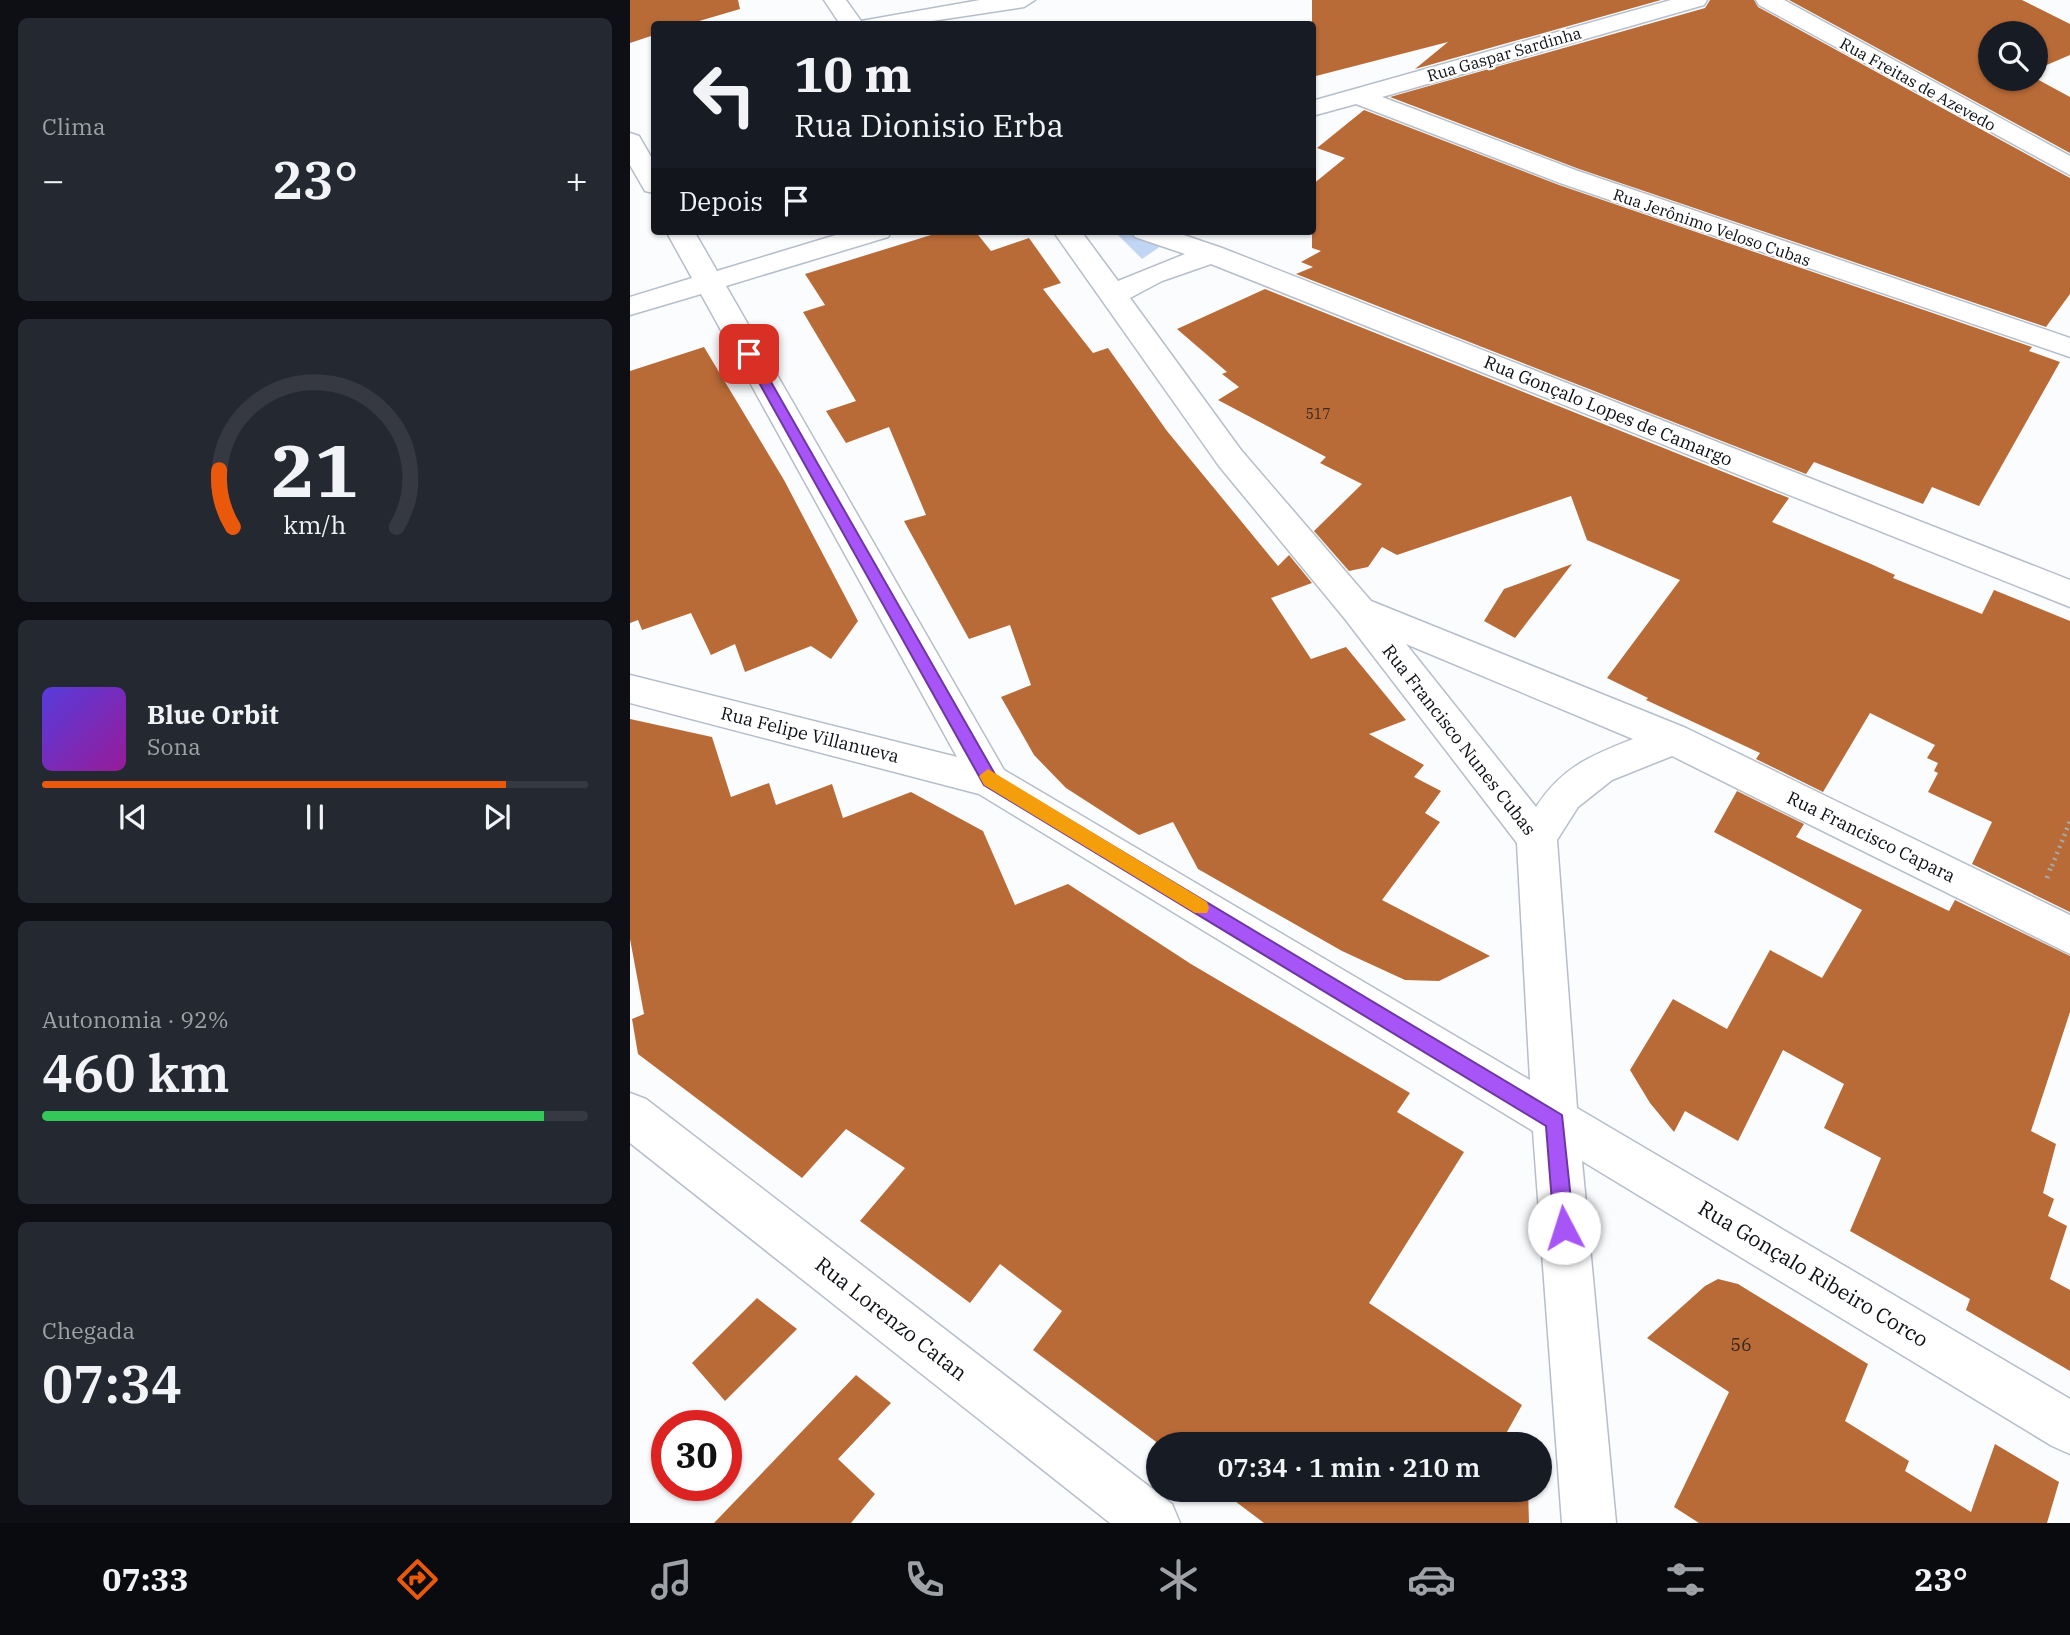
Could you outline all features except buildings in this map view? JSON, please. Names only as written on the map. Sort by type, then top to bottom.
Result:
[{"type":"street","points":[[835,0],[849,21]]},
{"type":"street","points":[[889,21],[1024,0]]},
{"type":"street","name":"Rua Gaspar Sardinha","points":[[1316,107],[1696,0]]},
{"type":"street","name":"Rua Freitas de Azevedo","points":[[1766,0],[2070,167]]},
{"type":"street","name":"Rua Jerônimo Veloso Cubas","points":[[1357,96],[1569,177],[2070,348]]},
{"type":"street","points":[[630,141],[651,180]]},
{"type":"street","points":[[682,235],[990,780]]},
{"type":"street","points":[[630,306],[865,235]]},
{"type":"street","name":"Rua Francisco Nunes Cubas","points":[[1070,235],[1230,458],[1358,610],[1537,838],[1555,1121],[1589,1523]]},
{"type":"street","name":"Rua Gonçalo Lopes de Camargo","points":[[1157,235],[1212,254],[2070,594]]},
{"type":"street","points":[[1112,296],[1152,275],[1212,254]]},
{"type":"street","name":"Rua Francisco Capara","points":[[1358,610],[1673,739],[2070,935]]},
{"type":"street","name":"Rua Felipe Villanueva","points":[[630,689],[990,780]]},
{"type":"street","points":[[1537,838],[1564,796],[1598,769],[1673,739]]},
{"type":"street","name":"Rua Gonçalo Ribeiro Corco","points":[[990,780],[2070,1428]]},
{"type":"street","name":"Rua Lorenzo Catan","points":[[630,1115],[1153,1523]]},
{"type":"path","points":[[2031,916],[2070,821]]},
{"type":"shaded area","points":[[1118,235],[1145,235],[1167,242],[1142,259]]},
{"type":"slow traffic","points":[[988,776],[990,780],[1201,908]]},
{"type":"route","points":[[749,354],[990,780],[1555,1121],[1564,1228]]}]
